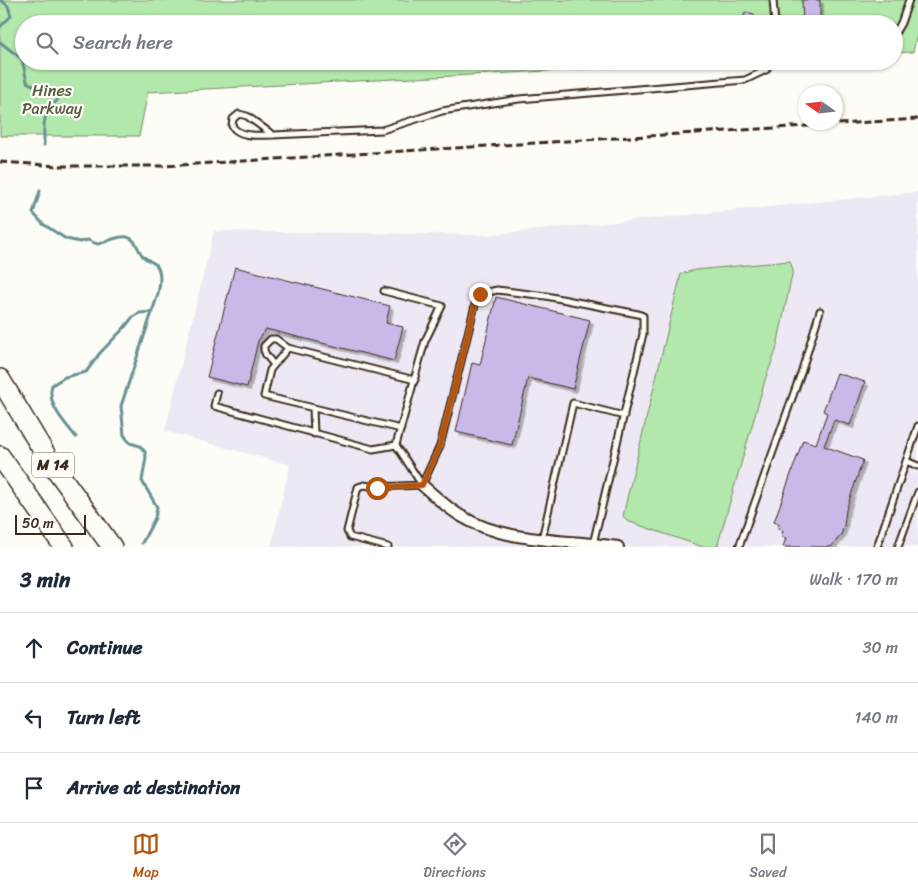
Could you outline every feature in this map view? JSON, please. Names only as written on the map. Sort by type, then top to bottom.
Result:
[{"type":"highway","name":"M 14","points":[[0,379],[47,458],[112,547]]},
{"type":"highway","name":"M 14","points":[[0,456],[64,547]]},
{"type":"street","points":[[422,485],[462,517],[494,530],[549,542],[618,547]]},
{"type":"lane","points":[[773,0],[774,15]]},
{"type":"lane","points":[[903,17],[909,0]]},
{"type":"lane","points":[[273,135],[247,116],[239,114],[233,119],[232,126],[236,131],[250,136],[273,135],[382,130],[442,111],[519,99],[745,80],[766,70]]},
{"type":"lane","points":[[422,485],[440,446],[476,301],[480,294],[497,290],[546,296],[638,314],[643,316],[643,334],[593,544]]},
{"type":"lane","points":[[384,292],[442,306],[425,341],[396,446]]},
{"type":"lane","points":[[739,547],[820,311]]},
{"type":"lane","points":[[274,365],[264,350],[267,342],[276,339],[288,348],[415,380]]},
{"type":"lane","points":[[288,348],[270,370],[264,396],[402,429]]},
{"type":"lane","points":[[217,393],[214,406],[373,450],[396,446]]},
{"type":"lane","points":[[549,542],[573,403],[624,416]]},
{"type":"lane","points":[[313,408],[314,434]]},
{"type":"lane","points":[[877,547],[918,426]]},
{"type":"lane","points":[[396,446],[422,485]]},
{"type":"lane","points":[[906,461],[918,466]]},
{"type":"lane","points":[[388,547],[350,537],[347,531],[358,487],[364,485],[377,488],[422,485]]},
{"type":"lane","points":[[898,547],[918,492]]},
{"type":"shaded area","points":[[918,192],[918,547],[271,547],[290,465],[165,431],[214,231],[487,235]]},
{"type":"green space","name":"Hines Parkway","points":[[0,0],[918,0],[918,30],[913,52],[903,53],[903,15],[15,15],[15,70],[566,70],[148,92],[139,136],[0,136]]},
{"type":"green space","points":[[790,261],[793,270],[776,351],[766,377],[717,547],[703,547],[627,521],[623,516],[681,274],[695,270]]},
{"type":"building","points":[[802,0],[820,0],[820,15],[803,15]]},
{"type":"building","points":[[745,12],[754,14],[754,15],[744,15]]},
{"type":"building","points":[[235,267],[390,306],[386,323],[403,327],[394,361],[266,329],[258,341],[247,387],[207,377]]},
{"type":"building","points":[[496,297],[590,320],[573,389],[528,378],[512,445],[456,432],[472,363],[480,365]]},
{"type":"building","points":[[837,373],[865,382],[850,425],[834,420],[824,446],[863,460],[846,510],[844,526],[841,535],[831,547],[783,547],[786,538],[781,537],[783,531],[778,529],[779,524],[774,522],[803,440],[816,444],[827,413],[823,411]]},
{"type":"waterway","points":[[0,27],[11,16],[8,6],[1,0]]},
{"type":"waterway","points":[[0,42],[15,54]]},
{"type":"waterway","points":[[24,70],[27,82],[31,85],[52,90],[59,94],[59,98],[46,115],[44,145]]},
{"type":"waterway","points":[[40,191],[33,213],[43,224],[66,239],[80,242],[88,240],[97,244],[120,237],[130,238],[143,256],[155,264],[159,270],[158,294],[121,406],[124,435],[130,443],[140,446],[145,452],[146,457],[142,481],[157,507],[155,518],[142,543]]},
{"type":"waterway","points":[[76,437],[54,406],[51,392],[52,385],[65,377],[86,372],[100,353],[132,318],[139,313],[153,312]]},
{"type":"railway","points":[[0,162],[61,166],[165,166],[918,119]]},
{"type":"route","points":[[377,488],[422,485],[440,446],[476,301],[480,294]]}]
